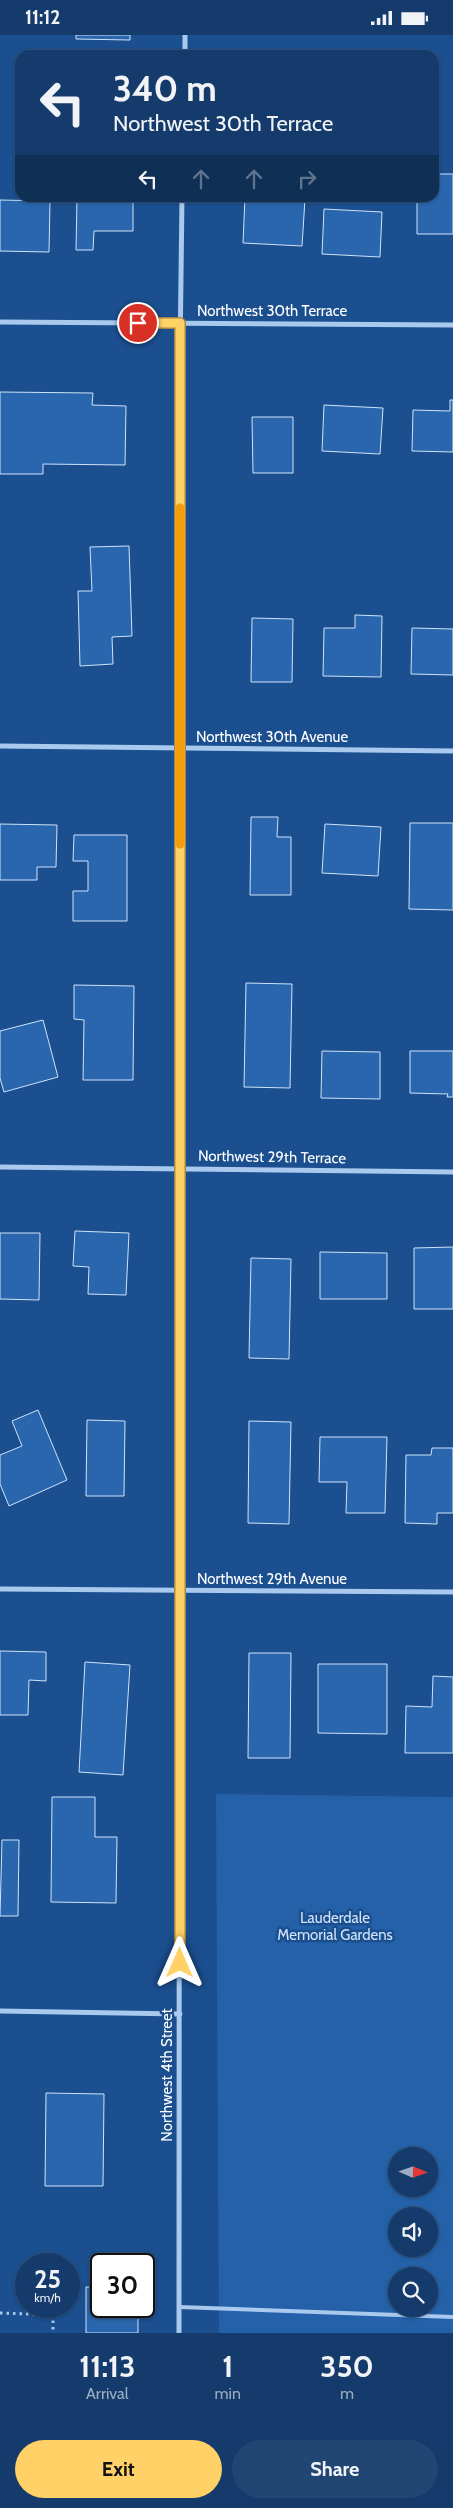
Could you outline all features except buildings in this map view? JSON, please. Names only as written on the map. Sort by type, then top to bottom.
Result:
[{"type":"street","points":[[185,35],[185,50]]},
{"type":"street","name":"Northwest 4th Street","points":[[179,2333],[180,323],[182,202]]},
{"type":"street","name":"Northwest 30th Terrace","points":[[0,322],[453,325]]},
{"type":"street","name":"Northwest 30th Avenue","points":[[0,746],[453,751]]},
{"type":"street","name":"Northwest 29th Terrace","points":[[0,1167],[453,1172]]},
{"type":"street","name":"Northwest 29th Avenue","points":[[0,1589],[453,1592]]},
{"type":"street","points":[[0,2011],[180,2014]]},
{"type":"lane","points":[[180,2307],[453,2317]]},
{"type":"path","points":[[0,2313],[52,2315],[53,2333]]},
{"type":"green space","name":"Lauderdale Memorial Gardens","points":[[216,1794],[453,1797],[453,2333],[219,2333]]},
{"type":"slow traffic","points":[[180,508],[180,844]]},
{"type":"route","points":[[138,323],[180,323],[180,1963]]}]
